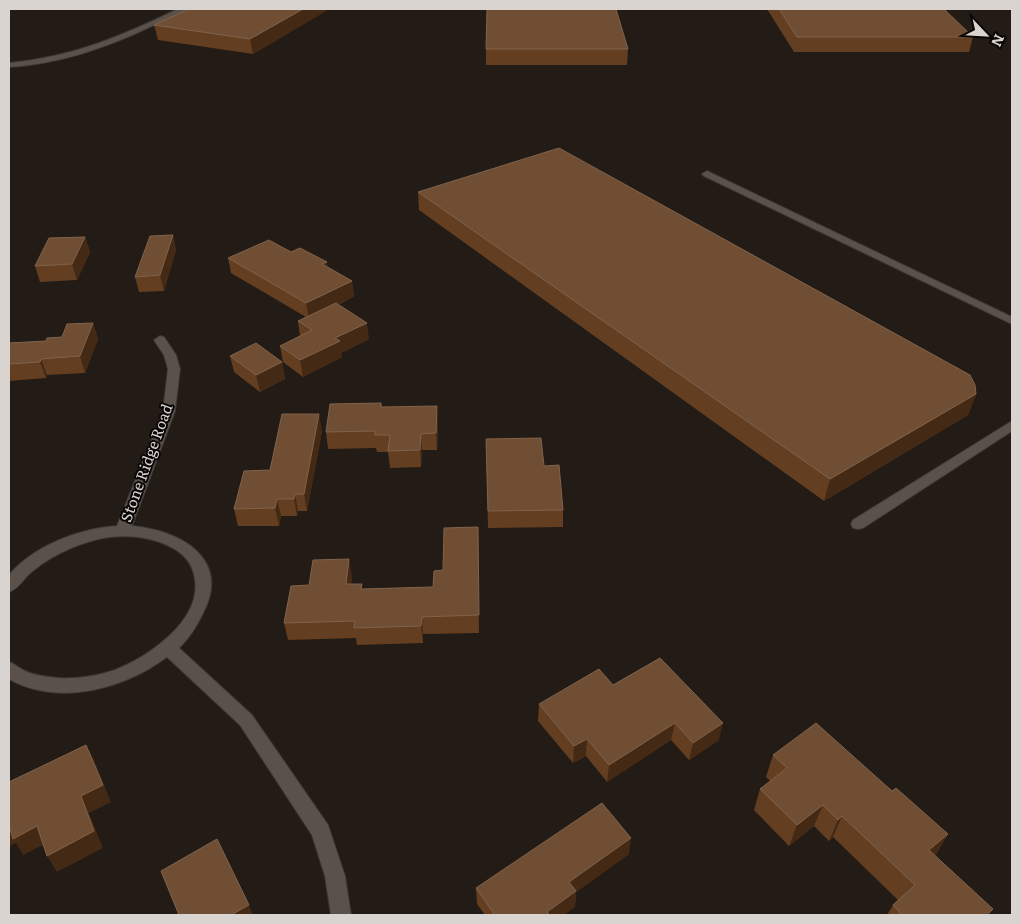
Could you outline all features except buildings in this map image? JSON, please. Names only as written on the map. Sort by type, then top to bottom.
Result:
[{"type":"street","points":[[9,65],[52,61],[98,48],[183,9]]},
{"type":"street","points":[[707,174],[1012,321]]},
{"type":"street","name":"Stone Ridge Road","points":[[123,530],[169,411],[174,370],[170,355],[160,340]]},
{"type":"street","points":[[858,524],[1012,426]]},
{"type":"street","name":"Stone Ridge Road","points":[[9,586],[34,562],[62,545],[92,535],[123,530],[149,532],[172,539],[189,551],[200,567],[204,586],[199,606],[187,628],[168,648],[139,667],[104,680],[69,686],[36,682],[9,668]]},
{"type":"street","points":[[168,648],[246,720],[321,831],[335,876],[340,915]]}]
